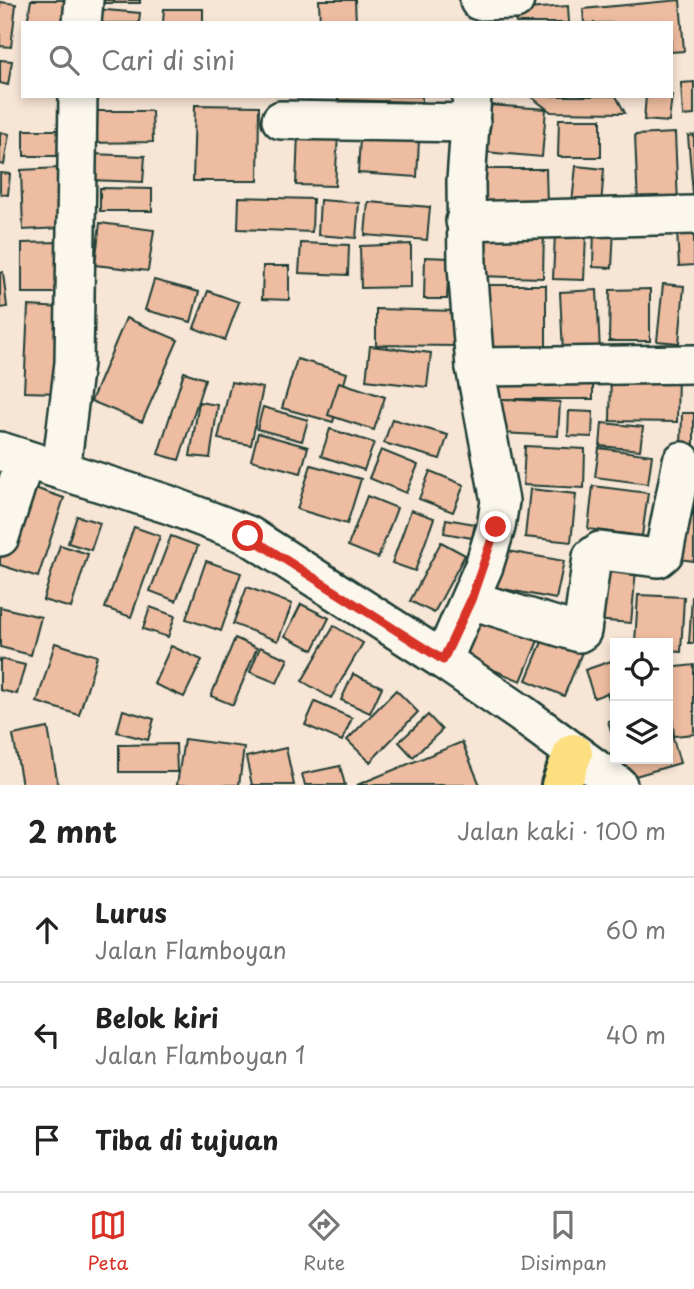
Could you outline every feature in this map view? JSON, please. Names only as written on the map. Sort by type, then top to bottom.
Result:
[{"type":"street","points":[[82,21],[84,0]]},
{"type":"street","points":[[478,8],[515,0]]},
{"type":"street","points":[[61,470],[75,363],[78,98]]},
{"type":"street","points":[[281,120],[471,109],[465,221],[475,367],[500,501],[496,527],[471,600],[443,660]]},
{"type":"street","points":[[465,221],[694,215]]},
{"type":"street","points":[[475,367],[694,364]]},
{"type":"street","points":[[0,537],[13,455],[166,504],[248,536],[443,660],[522,714],[567,769],[618,785]]},
{"type":"street","points":[[471,600],[579,634],[592,557],[595,554],[600,551],[658,558],[664,553],[682,461]]},
{"type":"building","points":[[31,0],[73,0],[69,21],[27,21]]},
{"type":"building","points":[[99,0],[140,0],[140,3],[99,3]]},
{"type":"building","points":[[319,0],[355,0],[356,21],[320,21]]},
{"type":"building","points":[[680,0],[684,51],[673,52],[673,21],[584,21],[583,9]]},
{"type":"building","points":[[0,2],[16,4],[11,47],[0,46]]},
{"type":"building","points":[[568,6],[569,21],[516,21],[513,10]]},
{"type":"building","points":[[94,9],[140,13],[139,21],[93,21]]},
{"type":"building","points":[[164,9],[203,9],[203,21],[163,21]]},
{"type":"building","points":[[0,60],[12,61],[8,85],[0,83]]},
{"type":"building","points":[[694,82],[694,115],[683,116],[681,83]]},
{"type":"building","points":[[422,98],[422,102],[338,100]]},
{"type":"building","points":[[533,98],[617,98],[625,113],[551,112]]},
{"type":"building","points":[[646,98],[672,98],[669,122],[644,120]]},
{"type":"building","points":[[195,105],[259,106],[258,181],[193,181]]},
{"type":"building","points":[[489,105],[546,109],[542,157],[485,152]]},
{"type":"building","points":[[87,111],[152,111],[153,142],[87,143]]},
{"type":"building","points":[[559,119],[601,119],[601,157],[558,157]]},
{"type":"building","points":[[24,130],[61,130],[60,156],[24,156]]},
{"type":"building","points":[[0,132],[9,134],[4,165],[0,164]]},
{"type":"building","points":[[298,133],[338,134],[335,186],[296,185]]},
{"type":"building","points":[[675,133],[678,204],[638,207],[635,135]]},
{"type":"building","points":[[694,135],[694,194],[693,194],[688,136]]},
{"type":"building","points":[[360,137],[419,140],[417,177],[358,173]]},
{"type":"building","points":[[90,154],[145,156],[143,182],[89,180]]},
{"type":"building","points":[[576,166],[604,169],[601,205],[572,203]]},
{"type":"building","points":[[59,168],[60,228],[23,230],[21,170]]},
{"type":"building","points":[[485,169],[546,169],[547,206],[485,206]]},
{"type":"building","points":[[0,173],[10,174],[8,195],[0,194]]},
{"type":"building","points":[[100,188],[152,189],[152,211],[100,211]]},
{"type":"building","points":[[239,197],[313,199],[312,232],[238,229]]},
{"type":"building","points":[[320,200],[359,203],[356,238],[318,235]]},
{"type":"building","points":[[368,202],[430,207],[427,240],[365,235]]},
{"type":"building","points":[[100,223],[154,230],[148,271],[95,265]]},
{"type":"building","points":[[594,227],[614,228],[612,268],[593,267]]},
{"type":"building","points":[[480,228],[544,229],[543,278],[479,276]]},
{"type":"building","points":[[694,230],[694,265],[679,266],[677,231]]},
{"type":"building","points":[[555,234],[586,235],[584,280],[553,279]]},
{"type":"building","points":[[59,242],[59,293],[22,293],[22,243]]},
{"type":"building","points":[[301,243],[349,245],[348,275],[299,273]]},
{"type":"building","points":[[411,244],[411,287],[361,288],[360,246]]},
{"type":"building","points":[[425,257],[449,258],[447,299],[424,299]]},
{"type":"building","points":[[263,266],[289,266],[289,300],[262,299]]},
{"type":"building","points":[[3,272],[7,307],[0,308],[0,273]]},
{"type":"building","points":[[154,280],[199,292],[191,322],[145,310]]},
{"type":"building","points":[[663,284],[684,286],[679,343],[657,341]]},
{"type":"building","points":[[479,285],[546,285],[546,350],[479,351]]},
{"type":"building","points":[[650,289],[650,341],[609,341],[610,290]]},
{"type":"building","points":[[597,290],[600,352],[563,353],[560,292]]},
{"type":"building","points":[[208,291],[239,302],[225,340],[194,328]]},
{"type":"building","points":[[28,306],[63,308],[59,393],[24,392]]},
{"type":"building","points":[[376,309],[456,311],[455,346],[376,345]]},
{"type":"building","points":[[126,318],[178,340],[142,422],[91,401]]},
{"type":"building","points":[[370,346],[431,353],[427,387],[366,380]]},
{"type":"building","points":[[297,359],[347,373],[333,422],[282,408]]},
{"type":"building","points":[[487,371],[593,371],[593,399],[486,399]]},
{"type":"building","points":[[611,371],[678,373],[677,422],[610,421]]},
{"type":"building","points":[[184,372],[205,379],[179,460],[158,454]]},
{"type":"building","points":[[231,382],[263,388],[251,445],[218,439]]},
{"type":"building","points":[[339,382],[385,397],[374,430],[328,415]]},
{"type":"building","points":[[502,399],[560,402],[558,436],[501,433]]},
{"type":"building","points":[[199,402],[218,405],[210,458],[190,456]]},
{"type":"building","points":[[263,407],[308,420],[302,441],[257,429]]},
{"type":"building","points":[[569,411],[593,412],[592,437],[568,436]]},
{"type":"building","points":[[682,413],[694,413],[694,448],[681,448]]},
{"type":"building","points":[[392,419],[448,435],[440,459],[384,443]]},
{"type":"building","points":[[602,423],[643,427],[640,450],[600,446]]},
{"type":"building","points":[[330,429],[374,443],[364,470],[321,456]]},
{"type":"building","points":[[258,433],[308,447],[301,473],[251,460]]},
{"type":"building","points":[[525,446],[585,449],[584,488],[523,485]]},
{"type":"building","points":[[599,448],[652,455],[648,484],[595,477]]},
{"type":"building","points":[[381,450],[418,465],[406,493],[369,478]]},
{"type":"building","points":[[311,465],[361,479],[347,524],[297,509]]},
{"type":"building","points":[[430,471],[464,485],[453,512],[419,499]]},
{"type":"building","points":[[23,484],[64,498],[38,577],[0,565],[0,552]]},
{"type":"building","points":[[593,486],[648,493],[642,536],[588,529]]},
{"type":"building","points":[[530,489],[576,494],[571,542],[525,537]]},
{"type":"building","points":[[694,494],[694,561],[679,559]]},
{"type":"building","points":[[367,496],[397,508],[378,558],[348,546]]},
{"type":"building","points":[[411,510],[434,518],[415,571],[392,563]]},
{"type":"building","points":[[77,516],[100,523],[91,550],[68,543]]},
{"type":"building","points":[[446,519],[475,524],[472,538],[444,533]]},
{"type":"building","points":[[134,527],[160,536],[131,617],[105,608]]},
{"type":"building","points":[[171,536],[198,546],[176,601],[150,591]]},
{"type":"building","points":[[441,542],[465,555],[434,613],[410,601]]},
{"type":"building","points":[[60,545],[88,554],[71,608],[43,600]]},
{"type":"building","points":[[502,550],[564,561],[556,599],[494,587]]},
{"type":"building","points":[[601,557],[637,560],[631,623],[595,620]]},
{"type":"building","points":[[206,561],[241,573],[221,631],[186,619]]},
{"type":"building","points":[[247,587],[292,604],[278,641],[233,624]]},
{"type":"building","points":[[638,595],[684,597],[681,652],[673,651],[673,638],[635,638]]},
{"type":"building","points":[[692,597],[694,643],[689,643]]},
{"type":"building","points":[[301,604],[329,618],[313,650],[285,636]]},
{"type":"building","points":[[0,607],[41,617],[31,655],[0,647]]},
{"type":"building","points":[[150,607],[175,616],[168,637],[143,629]]},
{"type":"building","points":[[482,607],[542,631],[521,681],[462,657]]},
{"type":"building","points":[[334,626],[363,643],[331,698],[302,681]]},
{"type":"building","points":[[547,630],[585,645],[564,696],[526,680]]},
{"type":"building","points":[[235,638],[257,648],[233,705],[211,696]]},
{"type":"building","points":[[55,643],[97,656],[79,715],[37,702]]},
{"type":"building","points":[[171,646],[202,660],[184,697],[154,684]]},
{"type":"building","points":[[260,647],[288,659],[277,683],[250,672]]},
{"type":"building","points":[[0,659],[25,665],[17,694],[0,690]]},
{"type":"building","points":[[610,661],[610,702],[607,693],[594,698],[585,670]]},
{"type":"building","points":[[694,665],[694,734],[674,736],[673,667]]},
{"type":"building","points":[[353,674],[382,687],[370,713],[341,700]]},
{"type":"building","points":[[396,690],[418,712],[370,762],[347,740]]},
{"type":"building","points":[[315,702],[352,718],[342,741],[305,725]]},
{"type":"building","points":[[123,710],[154,719],[148,740],[117,732]]},
{"type":"building","points":[[428,715],[442,730],[413,757],[399,742]]},
{"type":"building","points":[[48,728],[58,785],[22,785],[13,735]]},
{"type":"building","points":[[673,738],[680,763],[625,779],[620,764],[673,764]]},
{"type":"building","points":[[184,739],[244,747],[239,785],[177,785]]},
{"type":"building","points":[[462,742],[480,785],[357,785]]},
{"type":"building","points":[[176,744],[177,772],[119,772],[119,745]]},
{"type":"building","points":[[286,748],[294,785],[252,785],[246,757]]},
{"type":"building","points":[[340,766],[345,785],[305,785],[302,774]]},
{"type":"route","points":[[248,536],[276,551],[443,660],[471,600],[496,527]]}]
